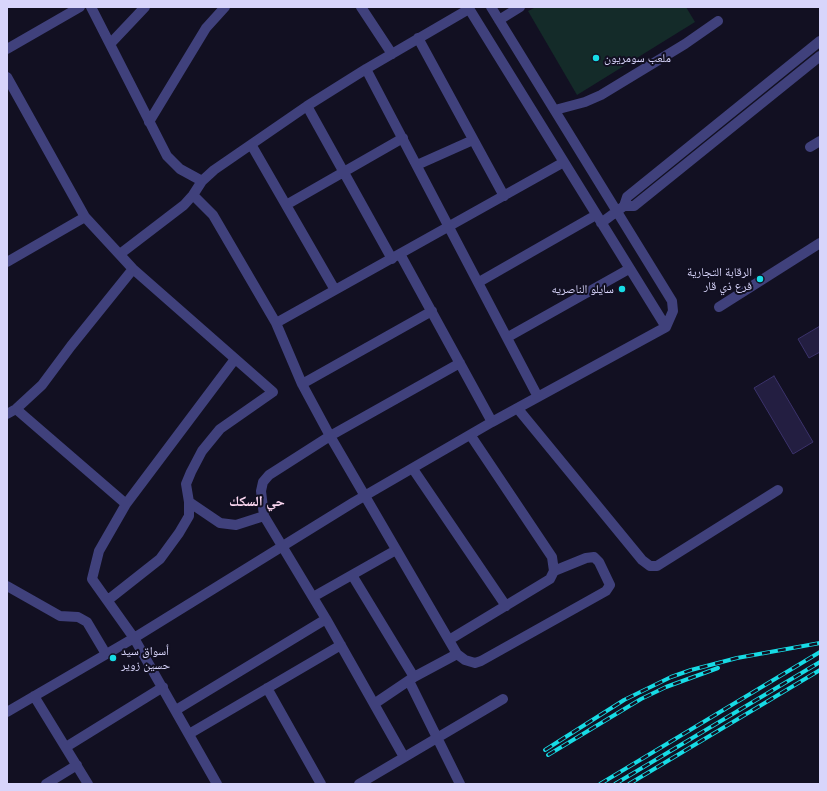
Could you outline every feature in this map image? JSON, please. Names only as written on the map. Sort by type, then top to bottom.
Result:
[{"type":"street","points":[[7,49],[80,7]]},
{"type":"street","points":[[91,7],[167,156],[173,164],[202,181]]},
{"type":"street","points":[[110,44],[145,7]]},
{"type":"street","points":[[149,122],[206,28],[225,7]]},
{"type":"street","points":[[361,7],[392,54]]},
{"type":"street","points":[[7,712],[134,638],[365,496],[471,436],[492,422],[666,327],[673,311],[672,301],[621,208],[555,110],[491,7]]},
{"type":"street","points":[[499,20],[520,7]]},
{"type":"street","points":[[120,254],[184,205],[202,181],[214,170],[252,146],[307,106],[469,8],[666,327]]},
{"type":"street","points":[[555,110],[585,102],[601,95],[685,44],[718,21]]},
{"type":"street","points":[[418,38],[504,196]]},
{"type":"street","points":[[621,208],[627,197],[820,41]]},
{"type":"street","points":[[479,282],[621,208],[634,206],[820,56]]},
{"type":"street","points":[[366,69],[508,337],[538,397]]},
{"type":"street","points":[[7,78],[85,217],[133,269],[273,392],[220,429],[202,451],[186,484],[189,502],[189,516],[160,559],[108,600]]},
{"type":"street","points":[[307,106],[396,257],[432,312],[492,422]]},
{"type":"street","points":[[286,205],[403,138]]},
{"type":"street","points":[[417,165],[473,140]]},
{"type":"street","points":[[810,147],[820,141]]},
{"type":"street","points":[[252,146],[335,290]]},
{"type":"street","points":[[276,323],[564,162]]},
{"type":"street","points":[[193,195],[213,215],[276,323],[302,384],[330,436],[457,654],[465,660],[475,663],[482,661],[606,591],[610,584],[599,562],[594,557],[586,558],[554,571]]},
{"type":"street","points":[[7,262],[85,217]]},
{"type":"street","points":[[719,307],[820,243]]},
{"type":"street","points":[[7,414],[16,409],[42,385],[71,346],[133,269]]},
{"type":"street","points":[[508,337],[629,269]]},
{"type":"street","points":[[302,384],[432,312]]},
{"type":"street","points":[[217,784],[134,638],[92,579],[99,551],[126,504],[235,358]]},
{"type":"street","points":[[404,757],[326,619],[264,516],[261,491],[263,482],[269,475],[330,436],[460,363]]},
{"type":"street","points":[[16,409],[126,504]]},
{"type":"street","points":[[518,409],[642,560],[650,566],[657,566],[778,490]]},
{"type":"street","points":[[449,640],[550,579],[554,571],[552,558],[471,436]]},
{"type":"street","points":[[413,469],[506,606]]},
{"type":"street","points":[[189,502],[220,523],[236,525],[264,516]]},
{"type":"street","points":[[313,597],[396,550]]},
{"type":"street","points":[[352,575],[412,679],[437,738],[460,784]]},
{"type":"street","points":[[7,586],[60,616],[78,617],[87,622],[106,654]]},
{"type":"street","points":[[176,710],[326,619]]},
{"type":"street","points":[[189,734],[340,645]]},
{"type":"street","points":[[374,704],[412,679],[457,654]]},
{"type":"street","points":[[66,747],[163,687]]},
{"type":"street","points":[[267,688],[321,784]]},
{"type":"street","points":[[34,696],[88,784]]},
{"type":"street","points":[[359,784],[503,699]]},
{"type":"street","points":[[46,784],[77,765]]},
{"type":"green space","name":"ملعب سومريون","points":[[536,7],[686,7],[695,22],[577,95],[528,11]]},
{"type":"building","points":[[820,326],[820,352],[809,358],[798,339]]},
{"type":"building","points":[[774,376],[813,442],[793,454],[754,388]]},
{"type":"railway","points":[[545,750],[624,700],[671,677],[737,658],[820,643]]},
{"type":"railway","points":[[600,784],[820,652]]},
{"type":"railway","points":[[615,784],[820,662]]},
{"type":"railway","points":[[548,755],[641,699],[666,687],[718,668]]},
{"type":"railway","points":[[629,784],[820,670]]},
{"type":"place","name":"ملعب سومريون","points":[[596,58]]},
{"type":"place","name":"الرقابة التجارية فرع ذي قار","points":[[760,279]]},
{"type":"place","name":"سايلو الناصريه","points":[[622,289]]},
{"type":"place","name":"أسواق سيد حسين زوير","points":[[113,658]]},
{"type":"district","name":"حي السكك","points":[[257,501]]}]
